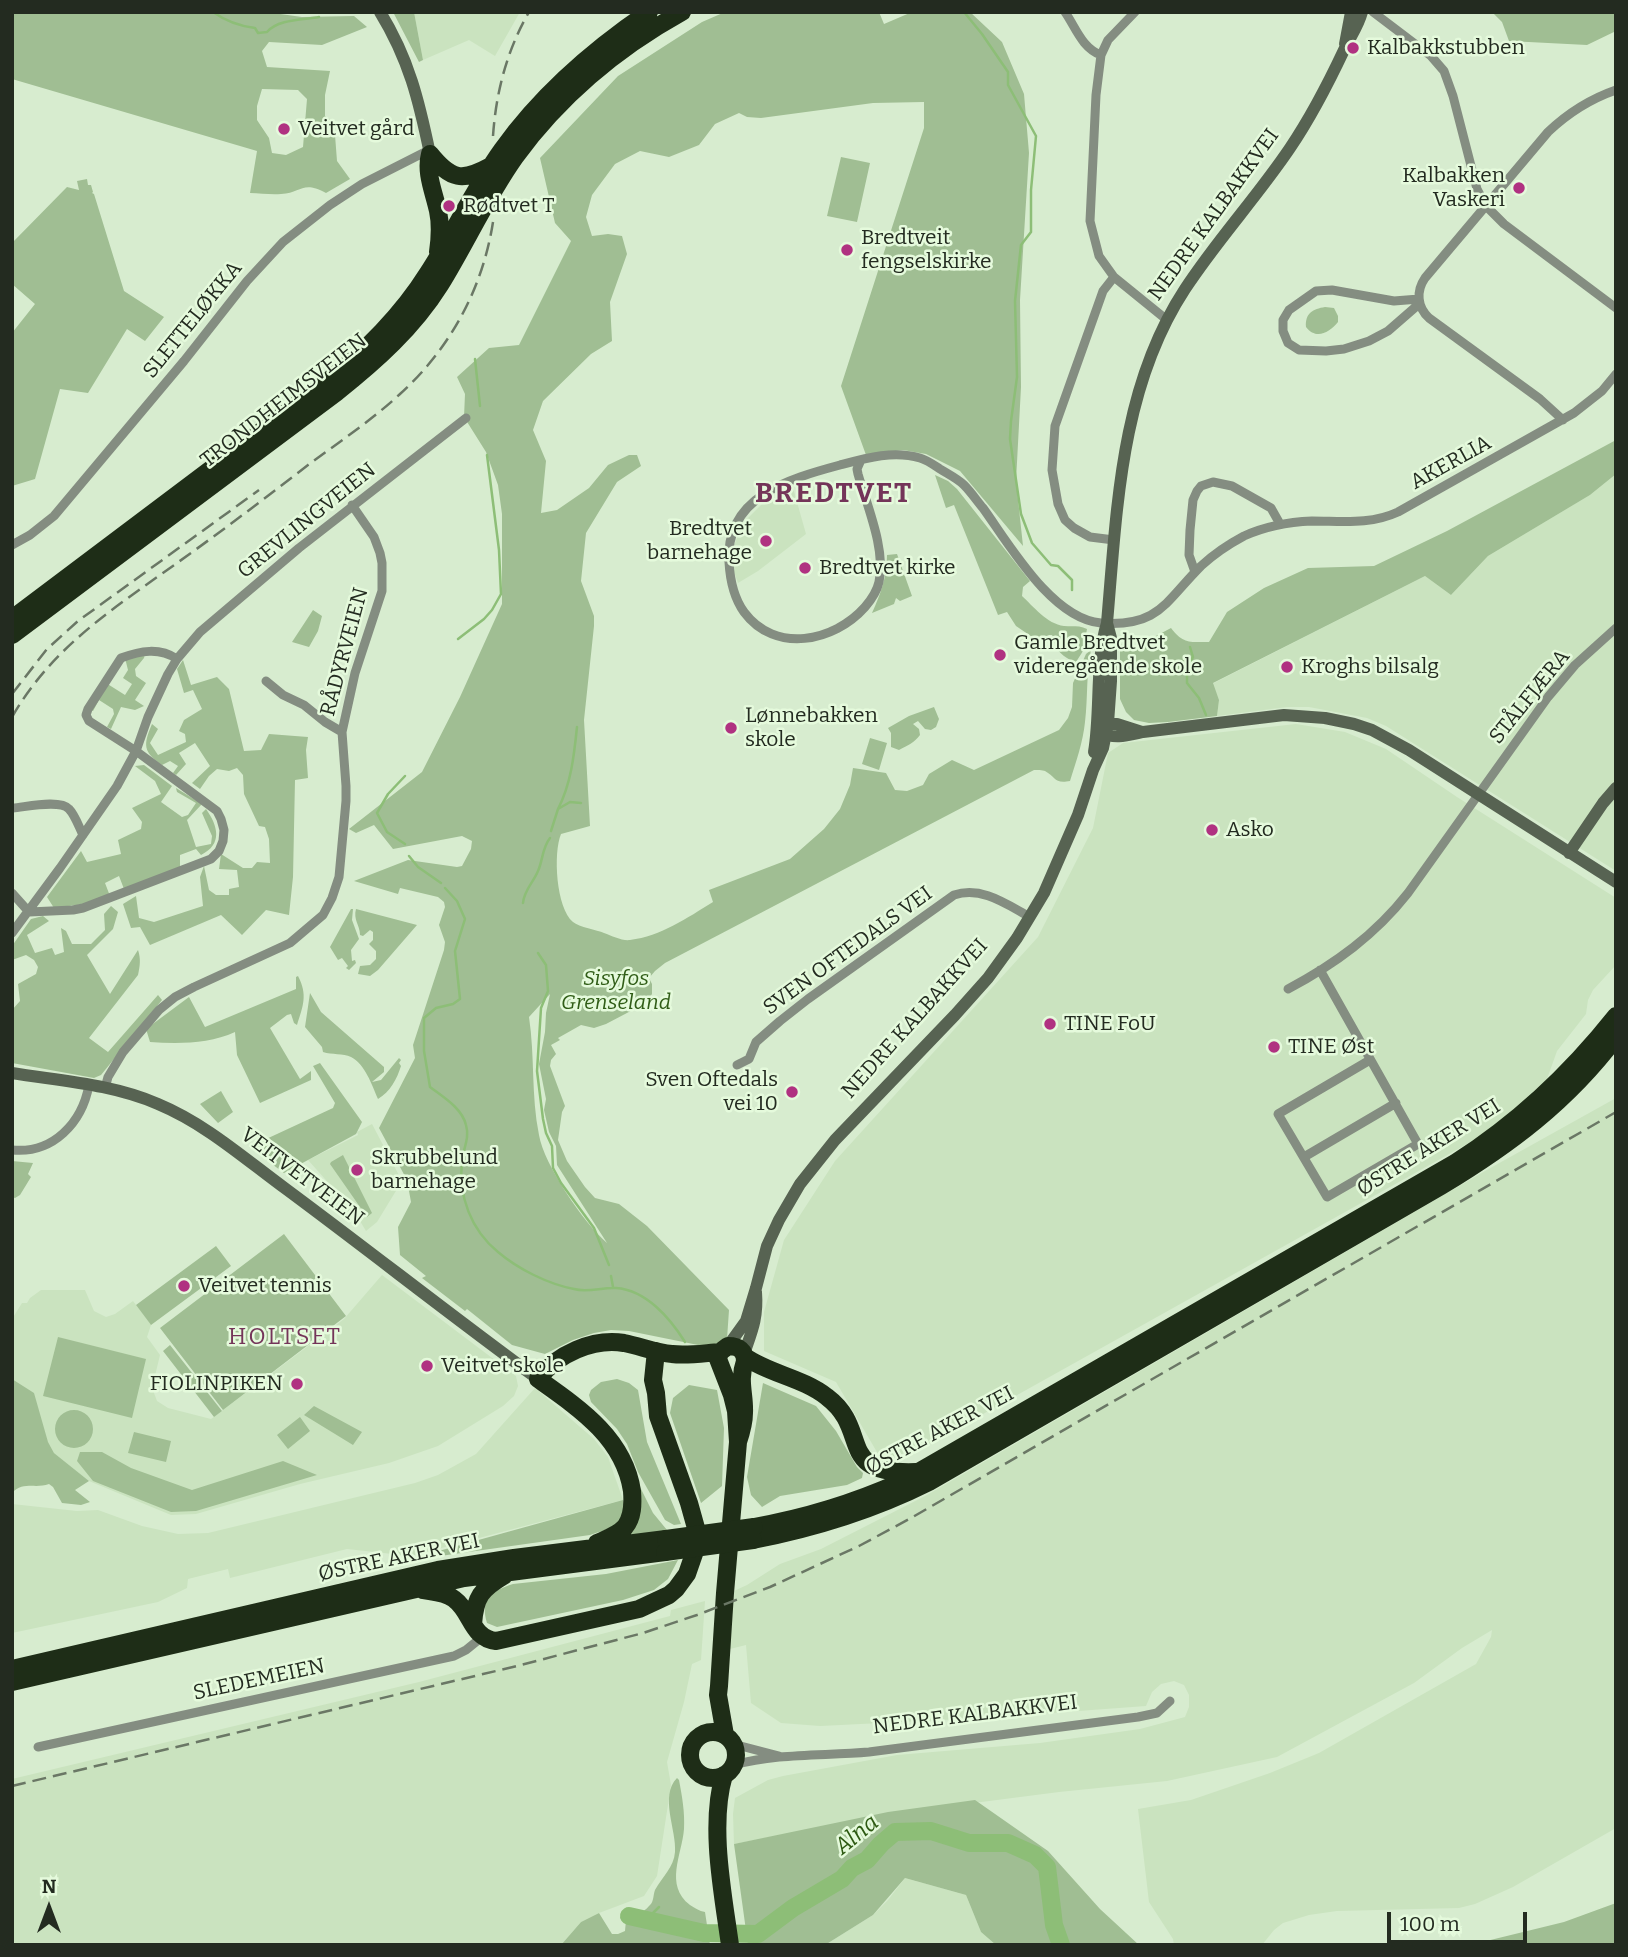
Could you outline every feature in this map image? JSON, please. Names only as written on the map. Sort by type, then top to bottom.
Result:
[{"type":"highway","name":"TRONDHEIMSVEIEN","points":[[12,619],[348,365],[366,348],[416,291],[491,166],[528,117],[553,89],[594,52],[649,12]]},
{"type":"highway","name":"TRONDHEIMSVEIEN","points":[[12,635],[337,392],[378,358],[412,322],[439,287],[504,174],[551,113],[585,80],[622,50],[682,12]]},
{"type":"highway","points":[[429,152],[442,169],[458,177],[472,175],[491,166]]},
{"type":"highway","points":[[429,152],[427,164],[439,214],[437,259]]},
{"type":"highway","name":"ØSTRE AKER VEI","points":[[754,1533],[847,1503],[920,1472],[1477,1149],[1514,1122],[1562,1079],[1616,1016]]},
{"type":"highway","name":"ØSTRE AKER VEI","points":[[12,1682],[464,1578],[666,1545],[754,1533],[789,1533],[831,1522],[890,1500],[929,1482],[1441,1186],[1534,1123],[1575,1084],[1616,1037]]},
{"type":"highway","points":[[585,1549],[622,1530],[630,1520],[632,1500],[629,1476],[618,1452],[601,1429],[544,1382],[579,1350],[593,1345],[617,1342],[665,1353],[731,1359],[764,1367],[813,1388],[831,1400],[845,1419],[862,1456],[869,1464],[887,1471],[920,1472]]},
{"type":"highway","points":[[415,1589],[451,1597],[461,1605],[477,1630],[491,1640],[502,1641],[625,1614],[661,1600],[676,1589],[694,1558],[696,1528],[660,1426],[653,1380],[665,1353]]},
{"type":"highway","name":"NEDRE KALBAKKVEI","points":[[701,1735],[718,1695],[724,1593],[738,1442],[744,1412],[731,1359]]},
{"type":"highway","name":"ØSTRE AKER VEI","points":[[12,1669],[438,1570],[585,1549],[666,1545]]},
{"type":"highway","points":[[477,1630],[475,1604],[479,1594],[512,1571]]},
{"type":"highway","name":"NEDRE KALBAKKVEI","points":[[718,1695],[729,1740]]},
{"type":"highway","points":[[717,1812],[736,1754],[729,1740],[713,1732],[701,1735],[693,1743],[690,1754],[694,1770],[703,1776],[714,1778],[729,1770]]},
{"type":"highway","points":[[703,1776],[717,1812],[722,1887],[730,1945]]},
{"type":"main road","points":[[380,12],[395,36],[414,82],[429,152]]},
{"type":"main road","name":"NEDRE KALBAKKVEI","points":[[1345,48],[1351,12]]},
{"type":"main road","name":"NEDRE KALBAKKVEI","points":[[731,1359],[757,1316],[756,1288],[767,1246],[782,1213],[800,1184],[835,1140],[988,978],[1030,917],[1062,856],[1101,755],[1112,646],[1107,623],[1114,540],[1131,418],[1145,370],[1167,320],[1189,284],[1301,132],[1356,30],[1362,12]]},
{"type":"main road","points":[[1104,728],[1121,737],[1284,715],[1340,720],[1395,741],[1616,882]]},
{"type":"main road","points":[[1569,853],[1616,788]]},
{"type":"main road","name":"VEITVETVEIEN","points":[[12,1073],[105,1088],[156,1103],[195,1122],[544,1382]]},
{"type":"street","points":[[1065,12],[1086,46],[1101,55]]},
{"type":"street","points":[[1135,12],[1108,40],[1101,55],[1096,95],[1090,221],[1099,256],[1114,276],[1167,320]]},
{"type":"street","points":[[1373,12],[1432,56],[1444,71],[1477,189],[1486,206],[1504,224],[1616,308]]},
{"type":"street","points":[[1563,420],[1540,399],[1424,314],[1419,301],[1420,286],[1553,127],[1593,99],[1616,90]]},
{"type":"street","name":"SLETTELØKKA","points":[[12,545],[54,516],[282,242],[362,184],[429,152]]},
{"type":"street","points":[[1114,276],[1103,291],[1055,426],[1052,470],[1058,504],[1065,520],[1090,537],[1114,540]]},
{"type":"street","points":[[1332,290],[1394,301],[1419,301],[1388,331],[1344,349],[1299,350],[1288,343],[1283,331],[1283,320],[1289,310],[1316,291],[1332,290]]},
{"type":"street","name":"AKERLIA","points":[[1107,623],[1136,621],[1152,615],[1168,604],[1195,572],[1217,552],[1257,531],[1280,524],[1370,521],[1389,516],[1563,420],[1592,401],[1616,374]]},
{"type":"street","name":"GREVLINGVEIEN","points":[[12,933],[117,786],[136,751],[166,677],[200,632],[352,505],[466,418]]},
{"type":"street","points":[[861,460],[858,474],[877,541],[881,566],[876,591],[855,619],[827,635],[787,639],[759,627],[744,611],[734,592],[730,575],[729,545],[734,527],[746,509],[764,493],[789,481],[861,460],[902,453],[924,459],[965,486],[1042,589],[1073,614],[1091,621],[1107,623]]},
{"type":"street","points":[[1195,572],[1189,555],[1190,530],[1194,497],[1202,486],[1213,482],[1232,486],[1271,508],[1280,524]]},
{"type":"street","name":"RÅDYRVEIEN","points":[[105,1088],[108,1077],[123,1052],[159,1010],[194,987],[290,943],[323,915],[332,898],[339,877],[346,786],[342,732],[355,673],[382,591],[380,553],[374,537],[352,505]]},
{"type":"street","name":"STÅLFJÆRA","points":[[1288,989],[1351,951],[1395,910],[1548,697],[1575,665],[1616,628]]},
{"type":"street","points":[[12,893],[29,912],[83,908],[211,859],[219,851],[224,830],[216,811],[136,751],[89,721],[86,715],[121,658],[153,650],[177,659]]},
{"type":"street","name":"RÅDYRVEIEN","points":[[266,681],[283,695],[304,705],[342,732]]},
{"type":"street","points":[[13,808],[62,804],[69,808],[83,835]]},
{"type":"street","name":"SVEN OFTEDALS VEI","points":[[737,1065],[749,1059],[755,1042],[799,1006],[954,895],[979,892],[1030,917]]},
{"type":"street","points":[[1320,970],[1418,1144],[1327,1197],[1278,1114],[1370,1060]]},
{"type":"street","points":[[12,1150],[32,1150],[58,1139],[78,1116],[89,1085]]},
{"type":"street","points":[[1304,1157],[1396,1103]]},
{"type":"street","name":"SLEDEMEIEN","points":[[38,1747],[454,1656],[467,1650],[477,1630]]},
{"type":"street","name":"NEDRE KALBAKKVEI","points":[[729,1740],[740,1747],[780,1756],[869,1752],[1128,1718],[1157,1713],[1170,1701]]},
{"type":"street","name":"NEDRE KALBAKKVEI","points":[[729,1770],[780,1756]]},
{"type":"shaded area","points":[[414,12],[520,12],[495,56],[469,40],[423,60]]},
{"type":"shaded area","points":[[1616,474],[1616,871],[1386,726],[1367,718],[1309,707],[1287,707],[1217,716],[1219,700],[1212,684],[1425,576],[1451,595],[1488,556],[1590,495]]},
{"type":"shaded area","name":"Bredtvet barnehage","points":[[793,488],[806,534],[738,583],[732,560],[733,548],[743,523],[763,503]]},
{"type":"shaded area","points":[[1296,724],[1345,732],[1386,749],[1616,898],[1616,965],[1593,990],[1586,1014],[1557,1051],[1547,1079],[1500,1122],[1467,1144],[915,1452],[881,1459],[836,1382],[764,1351],[764,1312],[784,1240],[835,1161],[1038,937],[1093,828],[1108,753],[1123,743]]},
{"type":"shaded area","points":[[1616,1098],[1616,1828],[1513,1887],[1475,1904],[1459,1908],[1337,1911],[1309,1915],[1283,1923],[1262,1945],[1174,1945],[1173,1939],[1149,1902],[1138,1809],[1191,1800],[1319,1753],[1476,1664],[1492,1630],[1414,1683],[1277,1757],[1167,1781],[896,1813],[734,1844],[735,1798],[768,1780],[897,1755],[1040,1743],[1140,1729],[1185,1717],[1189,1707],[1189,1695],[1184,1685],[1174,1681],[1161,1684],[1152,1692],[1146,1706],[820,1726],[781,1723],[751,1703],[746,1645],[730,1649],[734,1591],[780,1564],[821,1549],[927,1495],[1485,1171]]},
{"type":"shaded area","name":"Skrubbelund barnehage","points":[[372,1124],[402,1181],[377,1222],[366,1231],[360,1221],[341,1210],[344,1204],[308,1160],[358,1135],[357,1132]]},
{"type":"shaded area","points":[[382,1275],[516,1376],[518,1386],[514,1396],[503,1406],[438,1446],[389,1463],[300,1484],[196,1514],[171,1515],[89,1481],[54,1453],[12,1379],[12,1319],[22,1303],[27,1303],[41,1290],[85,1290],[94,1311],[106,1317],[133,1301],[151,1325],[147,1337],[160,1355],[153,1384],[157,1401],[168,1408],[211,1419],[344,1319]]},
{"type":"shaded area","points":[[535,1388],[594,1439],[608,1457],[623,1500],[411,1556],[347,1549],[230,1578],[228,1569],[188,1579],[187,1588],[158,1602],[12,1633],[12,1504],[77,1511],[98,1510],[142,1526],[178,1534],[208,1533],[415,1483],[438,1475],[476,1454]]},
{"type":"shaded area","points":[[705,1601],[701,1660],[692,1664],[667,1762],[671,1785],[657,1876],[644,1896],[581,1922],[561,1945],[12,1945],[12,1779],[419,1682],[670,1616],[671,1610]]},
{"type":"shaded area","points":[[905,1878],[966,1895],[981,1932],[996,1945],[825,1945],[873,1915]]},
{"type":"green space","points":[[12,12],[266,12],[302,17],[354,16],[367,27],[322,45],[269,42],[262,51],[267,67],[330,71],[325,95],[325,116],[334,122],[337,161],[350,179],[326,193],[307,187],[281,194],[250,193],[257,151],[12,79]],"holes":[[[262,89],[298,90],[307,99],[303,147],[286,155],[272,153],[269,138],[257,120],[257,106]]]},
{"type":"green space","points":[[393,12],[414,12],[423,60],[419,62]]},
{"type":"green space","name":"Sisyfos Grenseland","points":[[725,12],[879,12],[884,24],[912,12],[970,12],[1002,42],[1024,94],[1029,153],[1020,300],[1021,387],[1016,481],[1023,546],[960,471],[926,454],[903,450],[866,455],[841,386],[924,128],[924,102],[873,103],[761,118],[747,117],[739,113],[715,124],[699,145],[669,157],[640,151],[615,164],[592,195],[586,217],[592,236],[622,236],[627,254],[610,302],[612,341],[591,354],[543,401],[533,430],[546,461],[541,513],[557,510],[589,488],[608,465],[629,455],[637,455],[641,466],[617,482],[586,533],[581,581],[594,616],[584,720],[590,826],[561,834],[557,867],[560,893],[567,915],[579,925],[627,940],[652,935],[673,926],[713,902],[709,890],[790,859],[824,829],[840,809],[850,785],[853,768],[886,773],[895,790],[907,791],[923,785],[929,774],[952,760],[974,770],[1059,730],[1072,707],[1073,683],[1086,654],[1091,650],[1085,722],[1070,781],[1058,781],[1045,771],[1034,770],[665,963],[649,978],[652,994],[646,1003],[606,1024],[594,1028],[581,1025],[551,1045],[556,1054],[550,1066],[565,1106],[558,1140],[567,1161],[595,1198],[619,1204],[647,1226],[729,1310],[727,1339],[708,1347],[629,1331],[611,1330],[573,1340],[545,1354],[512,1345],[422,1278],[426,1276],[400,1255],[398,1227],[411,1202],[407,1180],[379,1128],[415,1058],[413,1045],[444,950],[445,942],[439,925],[445,907],[438,897],[400,888],[398,894],[354,881],[408,860],[462,866],[472,841],[462,836],[393,849],[374,825],[356,833],[349,829],[422,772],[502,604],[502,514],[498,485],[486,452],[464,417],[465,394],[457,377],[489,348],[519,345],[571,241],[555,223],[540,158],[618,76],[702,22]],"holes":[[[550,994],[539,1064],[546,1099],[544,1110],[549,1132],[556,1146],[557,1165],[607,1243],[587,1222],[566,1193],[542,1147],[535,1106],[529,1017]]]},
{"type":"green space","points":[[1492,12],[1616,12],[1616,31],[1587,45],[1509,41],[1502,22]]},
{"type":"green space","points":[[841,157],[870,163],[857,222],[827,216]]},
{"type":"green space","points":[[87,179],[124,291],[164,317],[145,341],[127,329],[88,393],[60,389],[35,479],[12,486],[12,333],[35,304],[12,284],[12,243],[67,187],[79,190],[77,181]]},
{"type":"green space","points":[[1325,307],[1334,308],[1338,322],[1322,334],[1310,331],[1306,327],[1308,315]]},
{"type":"green space","points":[[1616,440],[1616,474],[1590,495],[1488,556],[1451,595],[1425,576],[1213,683],[1219,700],[1217,716],[1149,723],[1134,720],[1126,712],[1120,699],[1120,651],[1123,639],[1129,637],[1135,647],[1171,628],[1187,641],[1209,642],[1227,612],[1264,588],[1308,568],[1374,566],[1447,531]]},
{"type":"green space","points":[[935,475],[957,489],[1030,581],[1023,587],[1022,596],[1052,622],[1087,629],[1083,651],[1076,662],[1058,651],[1052,635],[1041,643],[1016,626],[1007,612],[998,615],[954,505],[946,508]]},
{"type":"green space","points":[[897,554],[912,596],[900,601],[896,598],[894,604],[872,613],[883,585],[887,555]]},
{"type":"green space","points":[[313,610],[322,616],[318,631],[309,647],[292,642]]},
{"type":"green space","points":[[145,654],[135,669],[136,676],[146,683],[135,700],[144,706],[135,710],[121,707],[111,729],[107,727],[114,714],[113,709],[99,700],[93,711],[90,710],[106,683],[125,695],[132,684],[123,678],[128,670],[125,658]]},
{"type":"green space","points":[[183,660],[191,685],[217,677],[229,689],[244,751],[261,750],[269,734],[308,737],[308,778],[295,780],[293,877],[289,915],[266,910],[242,935],[221,915],[150,945],[140,927],[131,928],[123,904],[136,896],[139,918],[154,922],[203,906],[200,877],[204,866],[209,890],[216,895],[229,895],[229,889],[239,887],[237,870],[219,869],[221,854],[243,868],[252,868],[257,862],[270,863],[269,839],[265,827],[259,826],[244,794],[243,775],[237,768],[229,771],[217,769],[200,789],[192,783],[210,766],[195,743],[179,753],[186,764],[176,775],[173,773],[178,766],[170,761],[162,765],[146,748],[152,724],[158,729],[150,743],[158,755],[186,742],[185,734],[179,731],[184,720],[202,709],[193,690],[184,693],[177,669]]},
{"type":"green space","points":[[934,707],[939,719],[936,727],[925,729],[918,721],[913,724],[919,729],[920,735],[911,744],[899,750],[891,747],[891,733],[888,728],[909,716]]},
{"type":"green space","points":[[870,738],[887,743],[879,770],[862,764]]},
{"type":"green space","points":[[144,765],[172,786],[161,802],[182,817],[188,815],[196,803],[177,792],[176,788],[202,804],[187,820],[196,847],[211,844],[212,836],[202,813],[206,809],[215,828],[213,846],[201,855],[196,849],[180,855],[180,867],[124,889],[119,876],[105,883],[110,896],[85,904],[54,908],[47,897],[81,851],[87,862],[121,854],[118,840],[141,829],[142,822],[132,808],[161,794],[155,781],[135,766]]},
{"type":"green space","points":[[111,906],[118,912],[113,929],[87,955],[110,994],[138,950],[138,975],[89,1038],[108,1052],[158,995],[162,1000],[101,1075],[94,1078],[12,1063],[12,1010],[20,1001],[18,984],[36,974],[38,967],[34,960],[26,955],[12,960],[12,946],[31,919],[43,916],[49,921],[27,935],[35,953],[52,948],[55,955],[64,952],[61,928],[66,931],[72,944],[91,944],[105,930],[104,914]]},
{"type":"green space","points":[[351,909],[359,939],[351,950],[352,961],[355,960],[356,963],[349,970],[342,958],[338,960],[330,947]]},
{"type":"green space","points":[[356,909],[417,925],[370,976],[358,974],[360,966],[370,965],[376,959],[376,951],[369,944],[373,940],[373,932],[370,930],[363,936],[360,935]]},
{"type":"green space","points":[[298,976],[304,995],[297,1025],[291,1014],[270,1028],[300,1079],[311,1071],[311,1080],[260,1103],[237,1055],[235,1032],[215,1039],[193,1042],[150,1042],[146,1029],[189,997],[205,1027],[296,989]]},
{"type":"green space","points":[[310,993],[321,1012],[384,1067],[384,1072],[372,1082],[381,1080],[399,1058],[401,1060],[395,1080],[378,1099],[368,1075],[356,1060],[323,1052],[322,1047],[305,1027]]},
{"type":"green space","points":[[320,1063],[362,1122],[356,1134],[284,1173],[249,1147],[333,1108],[335,1103],[313,1066]]},
{"type":"green space","points":[[221,1091],[233,1112],[218,1123],[200,1104]]},
{"type":"green space","points":[[343,1155],[372,1213],[367,1217],[330,1164]]},
{"type":"green space","points":[[12,1161],[33,1163],[28,1174],[31,1177],[20,1195],[15,1198],[12,1197]]},
{"type":"green space","points":[[284,1234],[346,1316],[223,1410],[160,1328]]},
{"type":"green space","name":"Veitvet tennis","points":[[216,1246],[231,1266],[151,1325],[136,1305]]},
{"type":"green space","points":[[58,1337],[146,1359],[132,1418],[43,1396]]},
{"type":"green space","points":[[170,1345],[222,1411],[214,1417],[163,1351]]},
{"type":"green space","points":[[12,1379],[34,1393],[48,1442],[54,1453],[89,1481],[75,1490],[90,1502],[81,1505],[62,1503],[49,1484],[25,1486],[12,1493]]},
{"type":"green space","points":[[617,1379],[638,1390],[647,1442],[681,1524],[674,1525],[665,1520],[638,1472],[627,1444],[617,1429],[591,1402],[591,1390],[601,1382]]},
{"type":"green space","points":[[763,1383],[816,1406],[863,1473],[862,1478],[847,1485],[780,1496],[762,1507],[751,1495],[747,1477]]},
{"type":"green space","points":[[689,1385],[717,1390],[724,1428],[722,1486],[701,1503],[670,1413],[673,1398]]},
{"type":"green space","points":[[314,1406],[362,1432],[353,1445],[304,1415]]},
{"type":"green space","points":[[74,1410],[87,1416],[93,1429],[87,1442],[74,1448],[61,1442],[55,1429],[61,1416]]},
{"type":"green space","points":[[300,1417],[310,1431],[288,1449],[277,1435]]},
{"type":"green space","points":[[134,1432],[171,1441],[166,1462],[128,1453]]},
{"type":"green space","points":[[80,1452],[102,1452],[131,1468],[192,1490],[283,1461],[317,1475],[196,1511],[171,1512],[93,1481],[77,1461]]},
{"type":"green space","points":[[638,1483],[653,1513],[667,1532],[613,1539]]},
{"type":"green space","points":[[623,1500],[624,1509],[620,1521],[610,1528],[590,1535],[417,1557]]},
{"type":"green space","points":[[678,1560],[668,1579],[654,1590],[623,1600],[497,1627],[487,1623],[485,1608],[489,1597],[513,1584],[606,1574]]},
{"type":"green space","points":[[677,1778],[684,1823],[676,1879],[682,1897],[690,1905],[705,1912],[710,1945],[561,1945],[581,1922],[599,1913],[612,1934],[625,1931],[626,1920],[637,1921],[651,1903],[655,1890],[674,1857],[669,1794]]},
{"type":"green space","points":[[975,1800],[1048,1851],[1100,1909],[1139,1945],[996,1945],[981,1932],[966,1895],[905,1878],[873,1915],[825,1945],[748,1945],[734,1844],[888,1812]]},
{"type":"green space","points":[[1616,1903],[1616,1945],[1470,1945],[1564,1922]]},
{"type":"waterway","points":[[213,12],[233,23],[255,28],[258,33],[267,32],[284,22],[319,17]]},
{"type":"waterway","points":[[964,12],[1008,72],[1008,85],[1036,136],[1031,190],[1031,232],[1021,245],[1015,301],[1017,377],[1010,439],[1021,514],[1032,543],[1051,565],[1058,566],[1072,580],[1072,590]]},
{"type":"waterway","points":[[475,359],[480,406]]},
{"type":"waterway","points":[[458,639],[484,619],[501,594],[499,550],[487,455]]},
{"type":"waterway","points":[[1190,647],[1193,657],[1187,667],[1187,683],[1199,698],[1206,715]]},
{"type":"waterway","points":[[558,809],[569,780],[577,727]]},
{"type":"waterway","points":[[405,776],[388,794],[377,813],[387,832],[405,844]]},
{"type":"waterway","points":[[551,831],[558,809],[570,802],[581,803]]},
{"type":"waterway","points":[[523,903],[550,838]]},
{"type":"waterway","points":[[409,856],[418,867],[441,883]]},
{"type":"waterway","points":[[445,888],[457,901],[465,919],[455,951],[460,999],[453,1004],[436,1008],[424,1018],[424,1051],[430,1087],[456,1108],[466,1125],[462,1187],[474,1223],[498,1252],[544,1280],[579,1290],[616,1288],[637,1294],[656,1307],[685,1342]]},
{"type":"waterway","points":[[538,953],[546,965],[548,991],[541,1008],[537,1071],[543,1119],[552,1146],[553,1168],[594,1228],[609,1265]]},
{"type":"waterway","points":[[611,1276],[613,1287]]},
{"type":"waterway","name":"Alna","points":[[629,1916],[704,1933],[758,1934],[793,1908],[842,1879],[852,1868],[867,1860],[895,1832],[931,1831],[969,1843],[1008,1843],[1035,1855],[1047,1867],[1054,1925],[1061,1945]]},
{"type":"waterway","points":[[643,1919],[659,1907]]},
{"type":"railway","points":[[493,136],[504,72],[529,12]]},
{"type":"railway","points":[[12,717],[42,674],[97,622],[367,422],[419,376],[450,335],[474,290],[490,241],[494,215]]},
{"type":"railway","points":[[12,694],[47,649],[78,621],[259,490]]},
{"type":"railway","points":[[12,1786],[517,1666],[643,1633],[770,1587],[859,1546],[911,1518],[1616,1112]]},
{"type":"place","name":"Kalbakkstubben","points":[[1353,48]]},
{"type":"place","name":"Veitvet gård","points":[[284,129]]},
{"type":"place","name":"Kalbakken Vaskeri","points":[[1519,188]]},
{"type":"place","name":"Rødtvet T","points":[[449,206]]},
{"type":"place","name":"Bredtveit fengselskirke","points":[[847,250]]},
{"type":"place","name":"Bredtvet barnehage","points":[[766,541]]},
{"type":"place","name":"Bredtvet kirke","points":[[805,568]]},
{"type":"place","name":"Gamle Bredtvet videregående skole","points":[[1000,655]]},
{"type":"place","name":"Kroghs bilsalg","points":[[1287,667]]},
{"type":"place","name":"Lønnebakken skole","points":[[731,728]]},
{"type":"place","name":"Asko","points":[[1212,830]]},
{"type":"place","name":"TINE FoU","points":[[1050,1024]]},
{"type":"place","name":"TINE Øst","points":[[1274,1047]]},
{"type":"place","name":"Sven Oftedals vei 10","points":[[792,1092]]},
{"type":"place","name":"Skrubbelund barnehage","points":[[357,1170]]},
{"type":"place","name":"Veitvet tennis","points":[[184,1286]]},
{"type":"place","name":"Veitvet skole","points":[[427,1366]]},
{"type":"place","name":"FIOLINPIKEN","points":[[297,1384]]},
{"type":"district","name":"BREDTVET","points":[[834,494]]},
{"type":"district","name":"HOLTSET","points":[[285,1338]]}]
